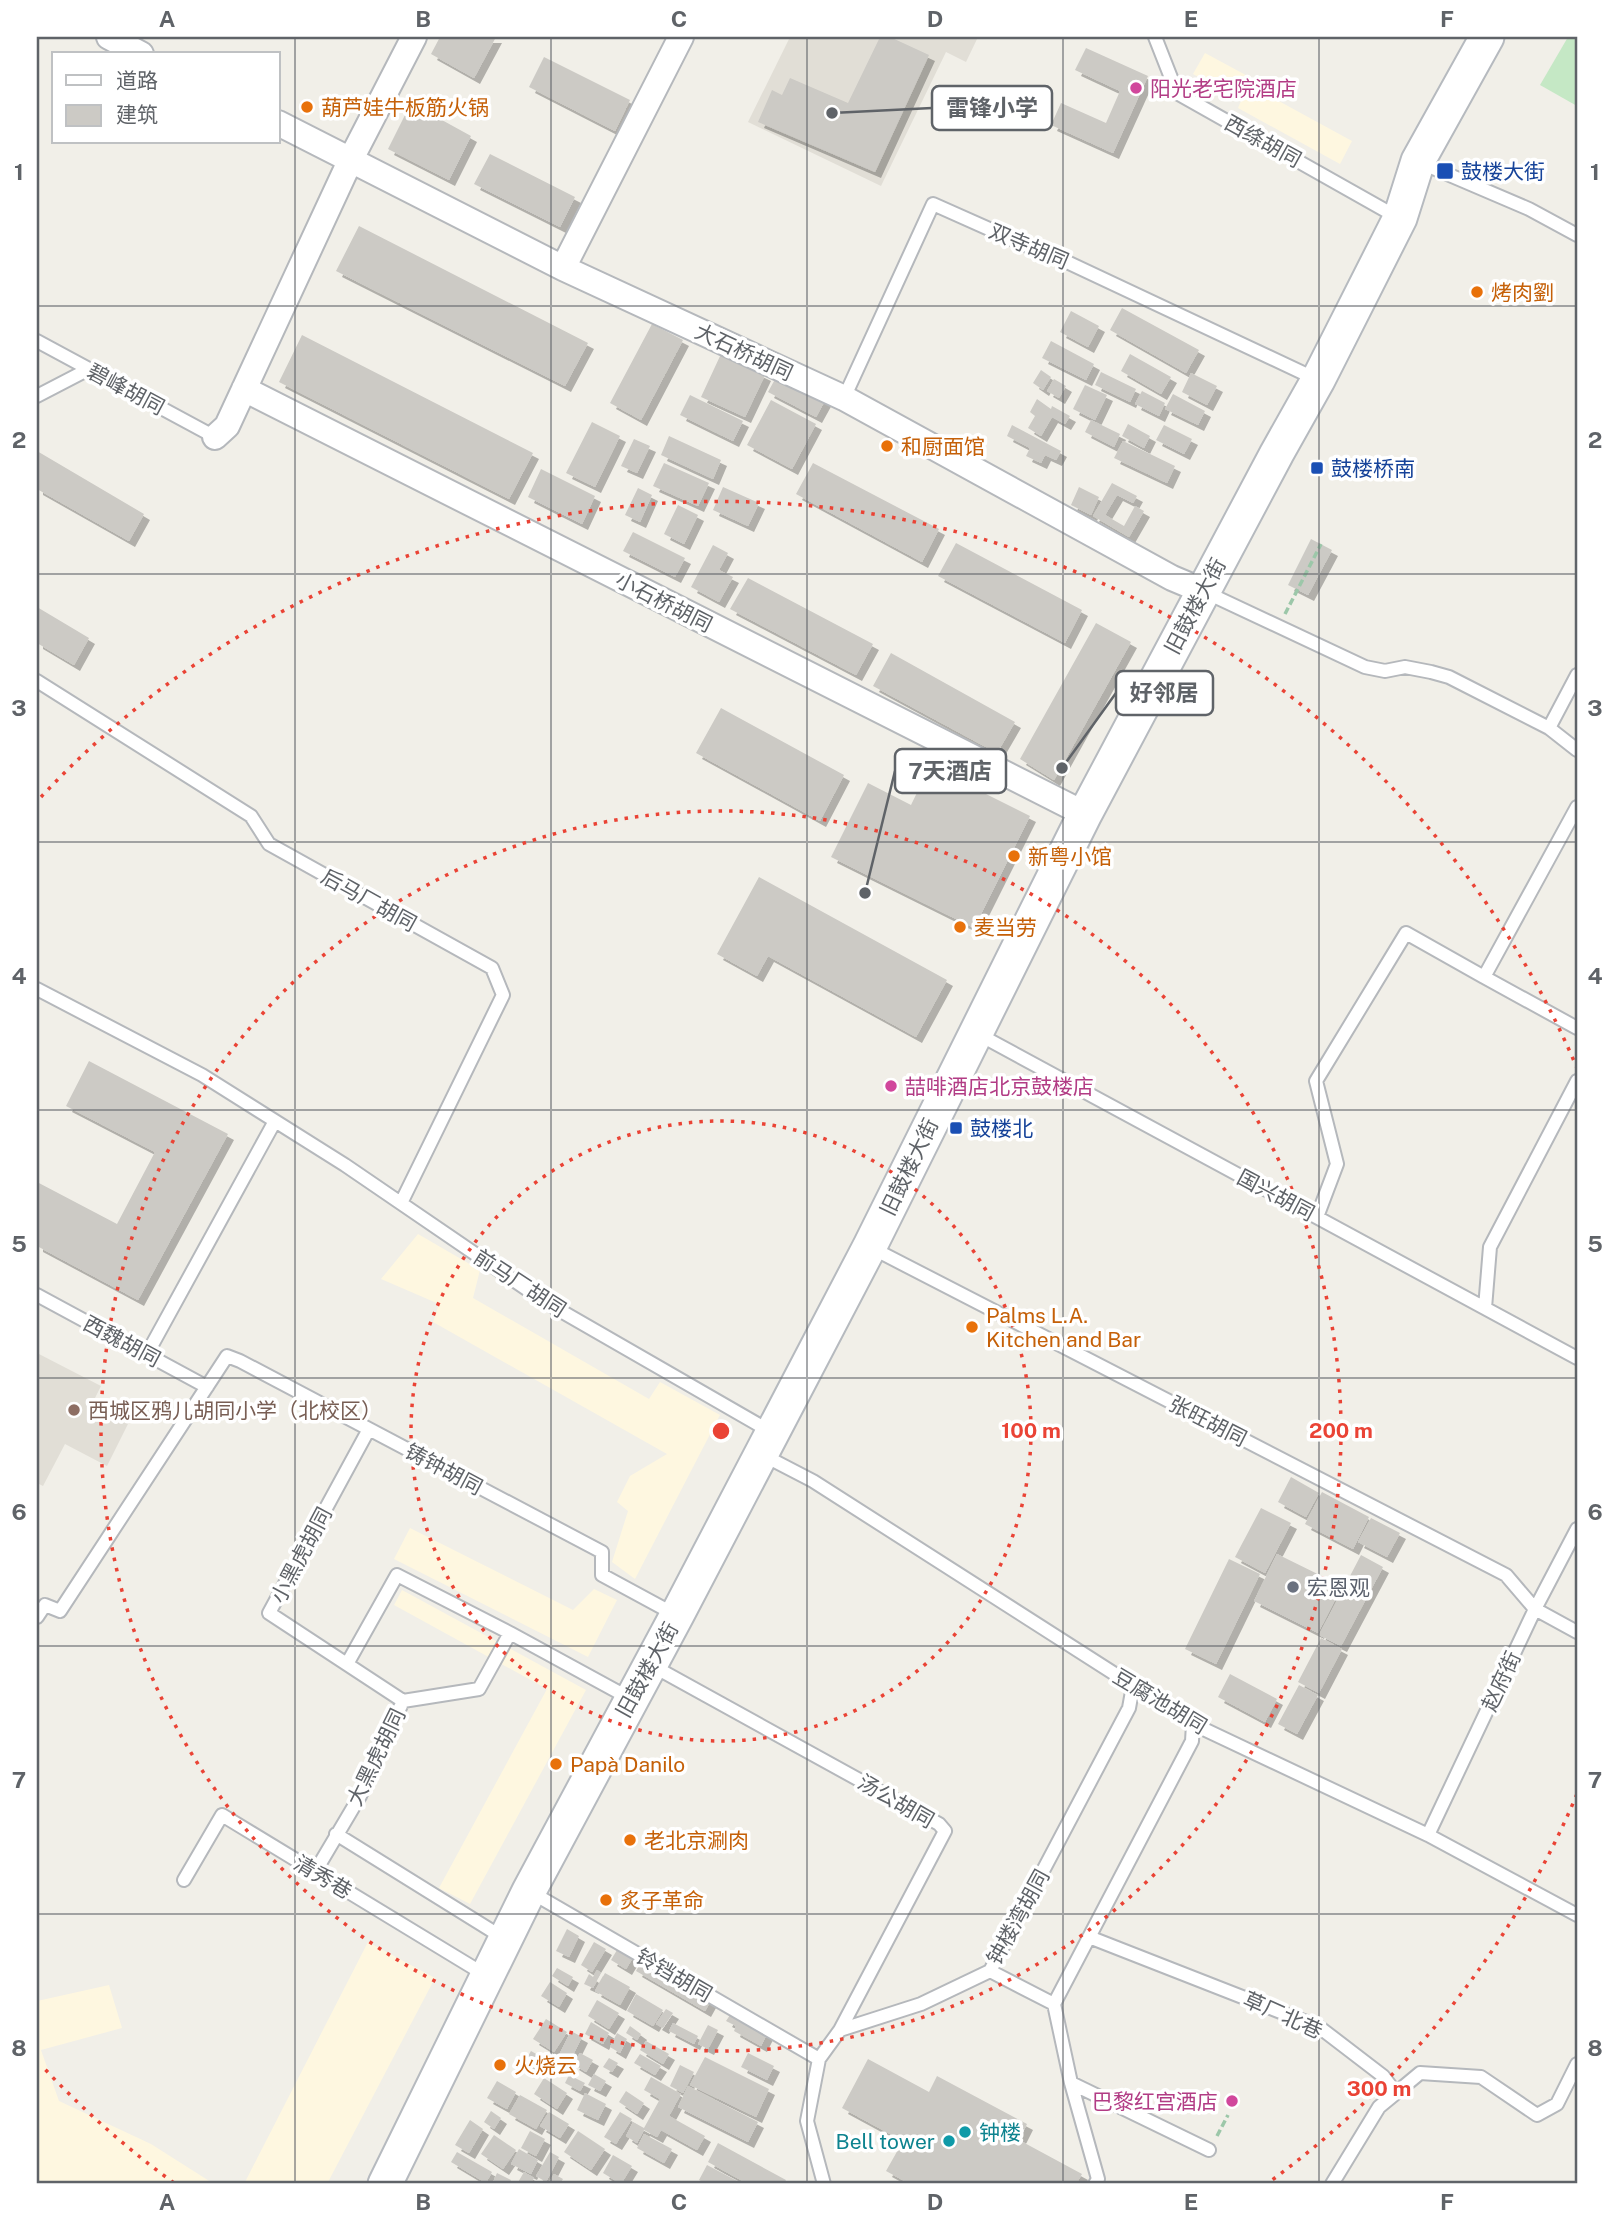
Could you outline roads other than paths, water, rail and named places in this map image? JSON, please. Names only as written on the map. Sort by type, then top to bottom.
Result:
[{"type":"main road","name":"旧鼓楼大街","points":[[385,2184],[529,1891],[870,1246],[1084,814],[1318,380],[1401,218],[1418,162],[1487,37]]},
{"type":"street","points":[[109,37],[137,52]]},
{"type":"street","points":[[215,437],[227,426],[351,159],[414,37]]},
{"type":"street","points":[[563,268],[681,37]]},
{"type":"street","name":"大石桥胡同","points":[[280,124],[563,268],[844,398],[1172,578],[1203,591]]},
{"type":"street","name":"小石桥胡同","points":[[244,389],[1084,814]]},
{"type":"lane","name":"西绦胡同","points":[[1155,37],[1177,93],[1401,218]]},
{"type":"lane","points":[[1418,162],[1529,209],[1577,234]]},
{"type":"lane","name":"双寺胡同","points":[[844,398],[933,204],[1034,249],[1035,247],[1318,380]]},
{"type":"lane","name":"碧峰胡同","points":[[37,341],[215,437]]},
{"type":"lane","points":[[37,396],[89,369]]},
{"type":"lane","points":[[1203,591],[1365,667],[1385,671],[1405,667],[1449,677],[1549,729],[1577,750]]},
{"type":"lane","points":[[1549,729],[1577,675]]},
{"type":"lane","name":"后马厂胡同","points":[[37,681],[251,816],[269,845],[492,968],[503,995],[401,1203]]},
{"type":"lane","points":[[1484,976],[1577,807]]},
{"type":"lane","points":[[1317,1217],[1337,1164],[1316,1081],[1406,933],[1577,1028]]},
{"type":"lane","name":"前马厂胡同","points":[[37,989],[202,1075],[401,1203],[547,1303],[767,1443]]},
{"type":"lane","name":"国兴胡同","points":[[975,1032],[1577,1358]]},
{"type":"lane","points":[[1485,1308],[1490,1247],[1577,1081]]},
{"type":"lane","points":[[147,1354],[275,1121]]},
{"type":"lane","name":"张旺胡同","points":[[870,1246],[1506,1575],[1535,1609]]},
{"type":"lane","name":"西魏胡同","points":[[37,1295],[207,1387]]},
{"type":"lane","name":"铸钟胡同","points":[[37,1618],[45,1605],[60,1611],[227,1356],[602,1552],[602,1575],[677,1615]]},
{"type":"lane","name":"小黑虎胡同","points":[[369,1429],[269,1614],[403,1701]]},
{"type":"lane","name":"豆腐池胡同","points":[[767,1443],[813,1481],[1193,1724],[1428,1835],[1577,1915]]},
{"type":"lane","name":"赵府街","points":[[1428,1835],[1535,1609],[1577,1529]]},
{"type":"lane","points":[[347,1664],[397,1575],[631,1699]]},
{"type":"lane","points":[[1535,1609],[1577,1632]]},
{"type":"lane","name":"大黑虎胡同","points":[[315,1872],[360,1796],[403,1701],[480,1689],[510,1633]]},
{"type":"lane","name":"汤公胡同","points":[[650,1664],[939,1824],[945,1832],[840,2030]]},
{"type":"lane","name":"钟楼湾胡同","points":[[840,2030],[921,2004],[990,1971],[1129,1708],[1133,1686]]},
{"type":"lane","points":[[1095,2184],[1098,2179],[1071,2083],[1054,2004],[1192,1741],[1193,1724]]},
{"type":"lane","name":"清秀巷","points":[[184,1880],[222,1815],[488,1977]]},
{"type":"lane","points":[[336,1835],[505,1938]]},
{"type":"lane","name":"铃铛胡同","points":[[529,1891],[820,2059]]},
{"type":"lane","name":"草厂北巷","points":[[1089,1937],[1319,2027],[1383,2076],[1396,2093]]},
{"type":"lane","points":[[990,1971],[1054,2004]]},
{"type":"lane","points":[[824,2184],[807,2121],[820,2059],[840,2030]]},
{"type":"lane","points":[[1332,2184],[1378,2107],[1420,2073],[1481,2077],[1537,2115],[1557,2104],[1577,2064]]},
{"type":"lane","points":[[1071,2083],[1209,2150]]},
{"type":"place","name":"阳光老宅院酒店","points":[[1136,88]]},
{"type":"place","name":"葫芦娃牛板筋火锅","points":[[307,107]]},
{"type":"place","name":"雷锋小学","points":[[832,113]]},
{"type":"place","name":"鼓楼大街","points":[[1445,171]]},
{"type":"place","name":"烤肉劉","points":[[1477,292]]},
{"type":"place","name":"和厨面馆","points":[[887,446]]},
{"type":"place","name":"鼓楼桥南","points":[[1317,468]]},
{"type":"place","name":"好邻居","points":[[1062,768]]},
{"type":"place","name":"新粤小馆","points":[[1014,856]]},
{"type":"place","name":"7天酒店","points":[[865,893]]},
{"type":"place","name":"麦当劳","points":[[960,927]]},
{"type":"place","name":"喆啡酒店北京鼓楼店","points":[[891,1086]]},
{"type":"place","name":"鼓楼北","points":[[956,1128]]},
{"type":"place","name":"Palms L.A. Kitchen and Bar","points":[[972,1327]]},
{"type":"place","name":"西城区鸦儿胡同小学（北校区）","points":[[74,1410]]},
{"type":"place","name":"宏恩观","points":[[1293,1587]]},
{"type":"place","name":"Papà Danilo","points":[[556,1764]]},
{"type":"place","name":"老北京涮肉","points":[[630,1840]]},
{"type":"place","name":"炙子革命","points":[[606,1900]]},
{"type":"place","name":"火烧云","points":[[500,2065]]},
{"type":"place","name":"巴黎红宫酒店","points":[[1232,2101]]},
{"type":"place","name":"钟楼","points":[[965,2132]]},
{"type":"place","name":"Bell tower","points":[[949,2141]]}]
